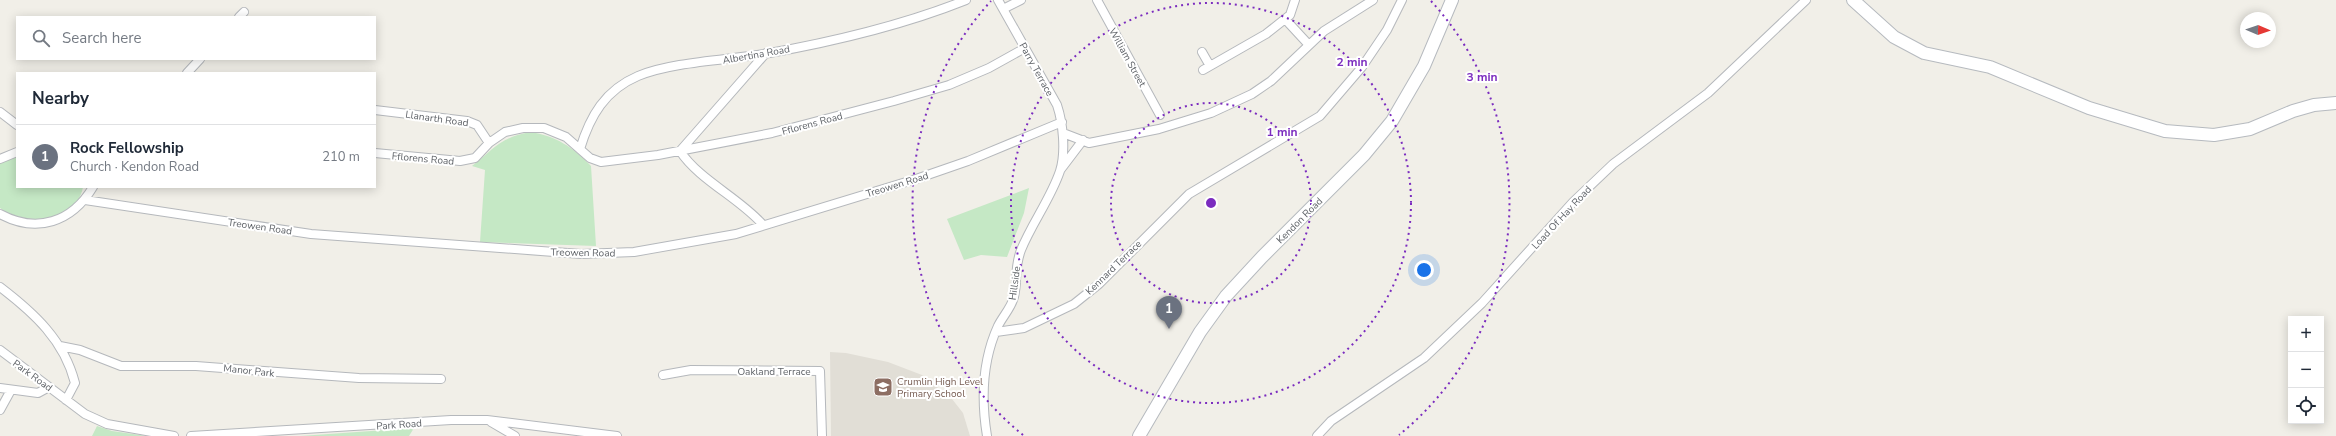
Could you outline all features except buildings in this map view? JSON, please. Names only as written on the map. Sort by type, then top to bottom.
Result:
[{"type":"main road","name":"Kendon Road","points":[[1139,436],[1200,332],[1226,296],[1262,257],[1364,155],[1392,121],[1424,66],[1452,0]]},
{"type":"main road","points":[[1853,0],[1894,37],[1924,53],[1990,68],[2110,115],[2165,131],[2214,135],[2250,129],[2293,111],[2314,105],[2336,103]]},
{"type":"street","name":"Albertina Road","points":[[580,149],[594,111],[611,93],[638,76],[667,68],[766,53],[871,32],[966,0]]},
{"type":"street","name":"Parry Terrace","points":[[998,0],[1057,105],[1062,122],[1063,133]]},
{"type":"street","points":[[1002,8],[1021,0]]},
{"type":"street","name":"William Street","points":[[1097,0],[1160,115]]},
{"type":"street","points":[[1202,52],[1206,68],[1266,34],[1290,14],[1295,0]]},
{"type":"street","points":[[1063,133],[1089,143],[1159,129],[1211,113],[1252,94],[1271,82],[1324,31],[1364,4],[1373,0]]},
{"type":"street","name":"Kennard Terrace","points":[[996,332],[1024,328],[1074,304],[1099,284],[1189,194],[1320,116],[1362,67],[1387,30],[1402,0]]},
{"type":"street","name":"Load Of Hay Road","points":[[1318,436],[1331,420],[1424,358],[1482,303],[1574,202],[1613,164],[1708,93],[1806,0]]},
{"type":"street","points":[[1285,19],[1309,45]]},
{"type":"street","name":"Fflorens Road","points":[[376,153],[460,161],[475,158],[489,143],[505,132],[523,128],[544,128],[566,137],[590,158],[601,162],[680,151],[772,133],[949,85],[989,68],[1026,48]]},
{"type":"street","points":[[763,225],[755,215],[730,198],[685,160],[680,151],[766,53]]},
{"type":"street","points":[[188,72],[199,60]]},
{"type":"street","name":"Llanarth Road","points":[[376,110],[467,121],[477,125],[489,143]]},
{"type":"street","points":[[0,112],[16,125]]},
{"type":"street","name":"Treowen Road","points":[[85,200],[311,234],[581,254],[634,252],[730,235],[916,179],[997,150],[1062,122]]},
{"type":"street","name":"Hillside","points":[[987,436],[984,414],[985,362],[996,332],[1014,297],[1015,272],[1020,251],[1060,170],[1063,133]]},
{"type":"street","points":[[1060,170],[1082,140]]},
{"type":"street","points":[[0,159],[16,152]]},
{"type":"street","points":[[0,214],[23,223],[49,222],[62,219],[74,212],[93,188]]},
{"type":"street","points":[[0,287],[47,327],[70,363],[75,383],[66,400]]},
{"type":"street","name":"Manor Park","points":[[60,346],[80,350],[122,366],[196,366],[359,378],[441,379]]},
{"type":"street","name":"Park Road","points":[[0,350],[85,414],[107,424],[174,436]]},
{"type":"street","name":"Oakland Terrace","points":[[663,375],[691,370],[820,371],[822,436]]},
{"type":"street","points":[[0,388],[38,392],[49,387]]},
{"type":"street","points":[[0,410],[10,390]]},
{"type":"street","name":"Park Road","points":[[191,436],[451,420],[487,420],[617,436]]},
{"type":"street","points":[[487,420],[515,436]]},
{"type":"shaded area","name":"Crumlin High Level Primary School","points":[[830,352],[846,353],[888,362],[922,375],[952,399],[963,413],[970,436],[831,436]]},
{"type":"green space","points":[[530,132],[548,136],[564,143],[578,153],[591,166],[596,246],[480,242],[485,170],[472,166],[498,144],[511,137]]},
{"type":"green space","points":[[16,156],[16,188],[83,188],[79,199],[71,208],[61,214],[49,218],[23,218],[10,214],[0,208],[0,163]]},
{"type":"green space","points":[[1029,188],[1024,213],[1007,257],[981,255],[964,260],[947,219]]},
{"type":"green space","points":[[97,426],[112,431],[147,436],[92,436]]},
{"type":"green space","points":[[414,428],[409,436],[300,436]]},
{"type":"place","name":"Rock Fellowship","points":[[1169,329]]},
{"type":"place","name":"Crumlin High Level Primary School","points":[[883,387]]}]
